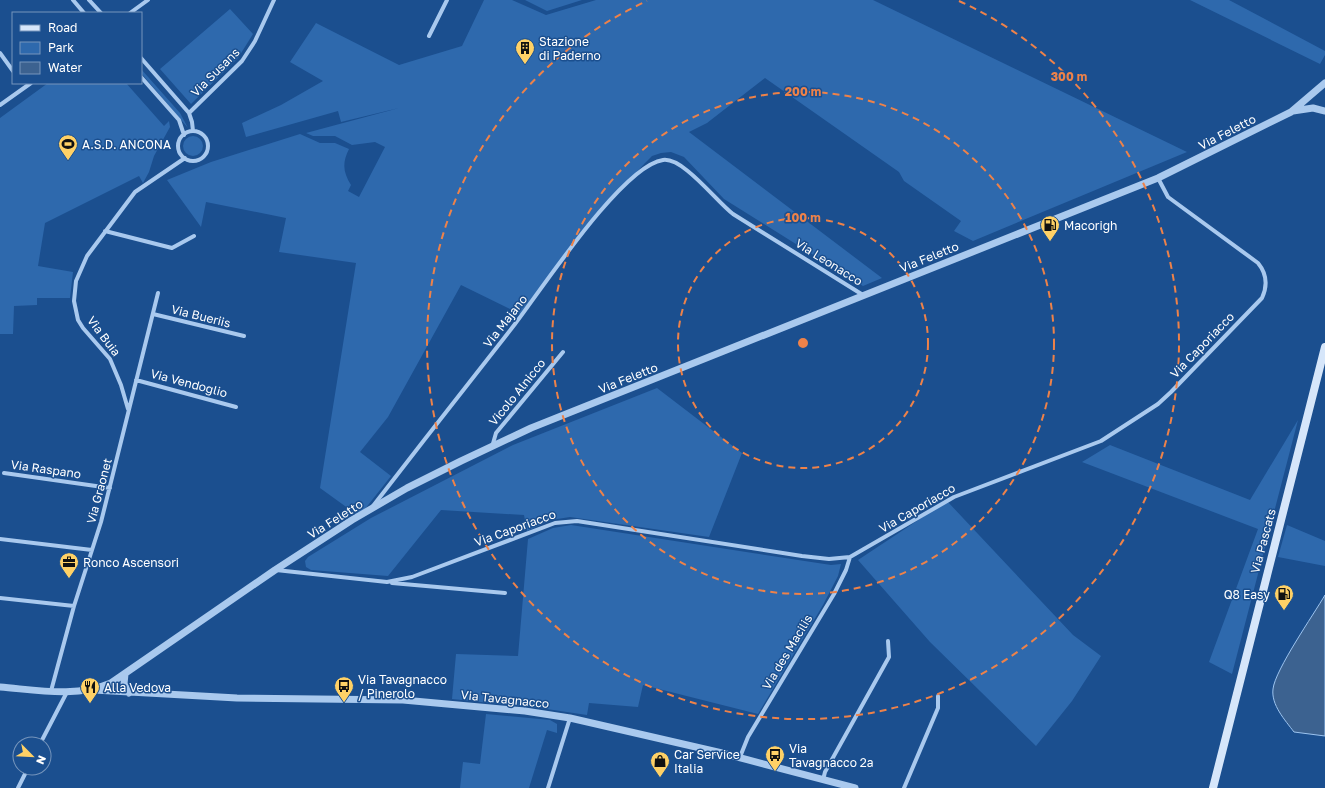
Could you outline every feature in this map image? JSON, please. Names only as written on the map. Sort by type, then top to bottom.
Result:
[{"type":"main road","name":"Via Pascats","points":[[1213,788],[1325,347]]},
{"type":"street","points":[[73,0],[83,12]]},
{"type":"street","points":[[89,0],[100,12]]},
{"type":"street","points":[[131,12],[148,0]]},
{"type":"street","name":"Via Susans","points":[[189,112],[242,61],[255,41],[274,0]]},
{"type":"street","points":[[429,36],[447,0]]},
{"type":"street","points":[[0,53],[12,70]]},
{"type":"street","points":[[142,59],[189,112],[193,131]]},
{"type":"street","points":[[142,78],[178,120],[184,135]]},
{"type":"street","name":"Via Feletto","points":[[0,687],[67,692],[92,690],[110,683],[275,570],[408,488],[531,428],[1158,178],[1291,112],[1325,83]]},
{"type":"street","points":[[23,84],[26,87]]},
{"type":"street","points":[[0,106],[30,84]]},
{"type":"street","name":"Via Feletto","points":[[1291,112],[1313,108],[1325,111]]},
{"type":"street","points":[[193,131],[205,137],[208,145],[208,150],[203,157],[198,160],[185,158],[179,147],[181,138],[193,131]]},
{"type":"street","name":"Via Buia","points":[[128,411],[117,373],[110,359],[83,328],[76,311],[75,290],[79,272],[87,256],[135,192],[177,165],[185,158]]},
{"type":"street","name":"Via Leonacco","points":[[669,160],[681,165],[719,203],[733,214],[863,295]]},
{"type":"street","name":"Via Majano","points":[[369,511],[535,299],[574,243],[596,216],[638,173],[657,161],[669,160]]},
{"type":"street","name":"Via Caporiacco","points":[[387,582],[412,577],[555,523],[565,521],[601,524],[802,556],[829,559],[850,557],[954,497],[1101,441],[1141,416],[1158,404],[1171,392],[1262,298],[1266,286],[1263,268],[1258,263],[1168,197],[1158,178]]},
{"type":"street","points":[[105,231],[172,248],[194,236]]},
{"type":"street","name":"Via Graonet","points":[[51,691],[74,606],[110,488],[158,293]]},
{"type":"street","name":"Via Bueriis","points":[[153,314],[244,336]]},
{"type":"street","name":"Vicolo Alnicco","points":[[492,447],[496,433],[563,352]]},
{"type":"street","name":"Via Vendoglio","points":[[136,380],[236,406]]},
{"type":"street","name":"Via Raspano","points":[[4,473],[110,488]]},
{"type":"street","points":[[0,539],[92,550]]},
{"type":"street","name":"Via des Macilis","points":[[740,757],[748,737],[834,594],[846,570],[850,557]]},
{"type":"street","name":"Via Caporiacco","points":[[275,570],[505,593]]},
{"type":"street","points":[[0,598],[74,606]]},
{"type":"street","points":[[823,780],[825,772],[889,657],[888,641]]},
{"type":"street","points":[[125,674],[124,684],[129,693]]},
{"type":"street","name":"Via Tavagnacco","points":[[92,690],[237,698],[403,700],[525,712],[570,718],[740,757],[855,788]]},
{"type":"street","points":[[44,736],[67,692]]},
{"type":"street","points":[[904,788],[938,708],[938,696]]},
{"type":"street","points":[[548,788],[570,718]]},
{"type":"street","points":[[18,788],[24,776]]},
{"type":"green space","points":[[484,0],[512,0],[546,15],[596,0],[873,0],[1187,152],[973,241],[954,231],[961,221],[904,181],[899,172],[765,78],[707,123],[689,132],[882,278],[863,286],[724,199],[684,157],[671,152],[652,156],[600,212],[522,315],[461,285],[388,417],[360,452],[391,476],[365,509],[356,514],[320,488],[356,263],[279,252],[286,218],[206,202],[201,227],[167,180],[211,162],[300,134],[320,143],[335,143],[349,149],[344,163],[346,176],[351,185],[348,191],[359,197],[385,147],[375,142],[352,145],[335,136],[313,136],[306,133],[399,108],[341,122],[338,111],[246,137],[242,123],[281,105],[323,81],[290,62],[316,23],[399,65],[462,46]]},
{"type":"green space","points":[[525,0],[582,0],[547,11]]},
{"type":"green space","points":[[1190,0],[1229,0],[1325,51],[1325,55],[1320,64]]},
{"type":"green space","points":[[230,9],[253,34],[238,58],[191,104],[160,69]]},
{"type":"green space","points":[[142,70],[180,113],[188,128],[142,74]]},
{"type":"green space","name":"A.S.D. ANCONA","points":[[47,84],[127,84],[164,126],[169,121],[170,127],[154,156],[149,172],[143,183],[139,176],[45,223],[38,266],[73,272],[70,298],[37,298],[37,305],[14,306],[13,334],[0,334],[0,118]]},
{"type":"green space","points":[[193,136],[200,139],[203,146],[200,153],[193,156],[186,153],[183,146],[186,139]]},
{"type":"green space","points":[[657,388],[742,453],[709,537],[570,517],[551,520],[527,531],[524,515],[441,510],[388,576],[311,570],[306,567],[305,561],[308,557],[371,518],[513,445]]},
{"type":"green space","points":[[1298,420],[1232,674],[1209,662],[1258,529],[1082,462],[1110,445],[1250,500]]},
{"type":"green space","points":[[947,501],[1073,635],[1101,656],[1072,701],[1036,746],[930,642],[858,560]]},
{"type":"green space","points":[[571,525],[831,565],[841,564],[838,576],[823,605],[758,714],[643,685],[638,707],[589,703],[587,715],[540,708],[452,699],[456,654],[518,656],[528,539],[553,528]]},
{"type":"green space","points":[[1287,525],[1325,541],[1325,566],[1278,557]]},
{"type":"green space","points":[[486,714],[550,720],[557,724],[557,733],[547,730],[529,788],[460,788],[463,762],[480,764]]},
{"type":"water","points":[[1325,595],[1325,736],[1294,732],[1276,706],[1273,689],[1275,680],[1287,656]]},
{"type":"place","name":"Stazione di Paderno","points":[[525,65]]},
{"type":"place","name":"A.S.D. ANCONA","points":[[68,161]]},
{"type":"place","name":"Macorigh","points":[[1050,242]]},
{"type":"place","name":"Ronco Ascensori","points":[[69,579]]},
{"type":"place","name":"Q8 Easy","points":[[1284,611]]},
{"type":"place","name":"Via Tavagnacco / Pinerolo","points":[[344,703]]},
{"type":"place","name":"Alla Vedova","points":[[90,704]]},
{"type":"place","name":"Via Tavagnacco 2ª","points":[[775,772]]},
{"type":"place","name":"Car Service Italia","points":[[660,778]]}]
